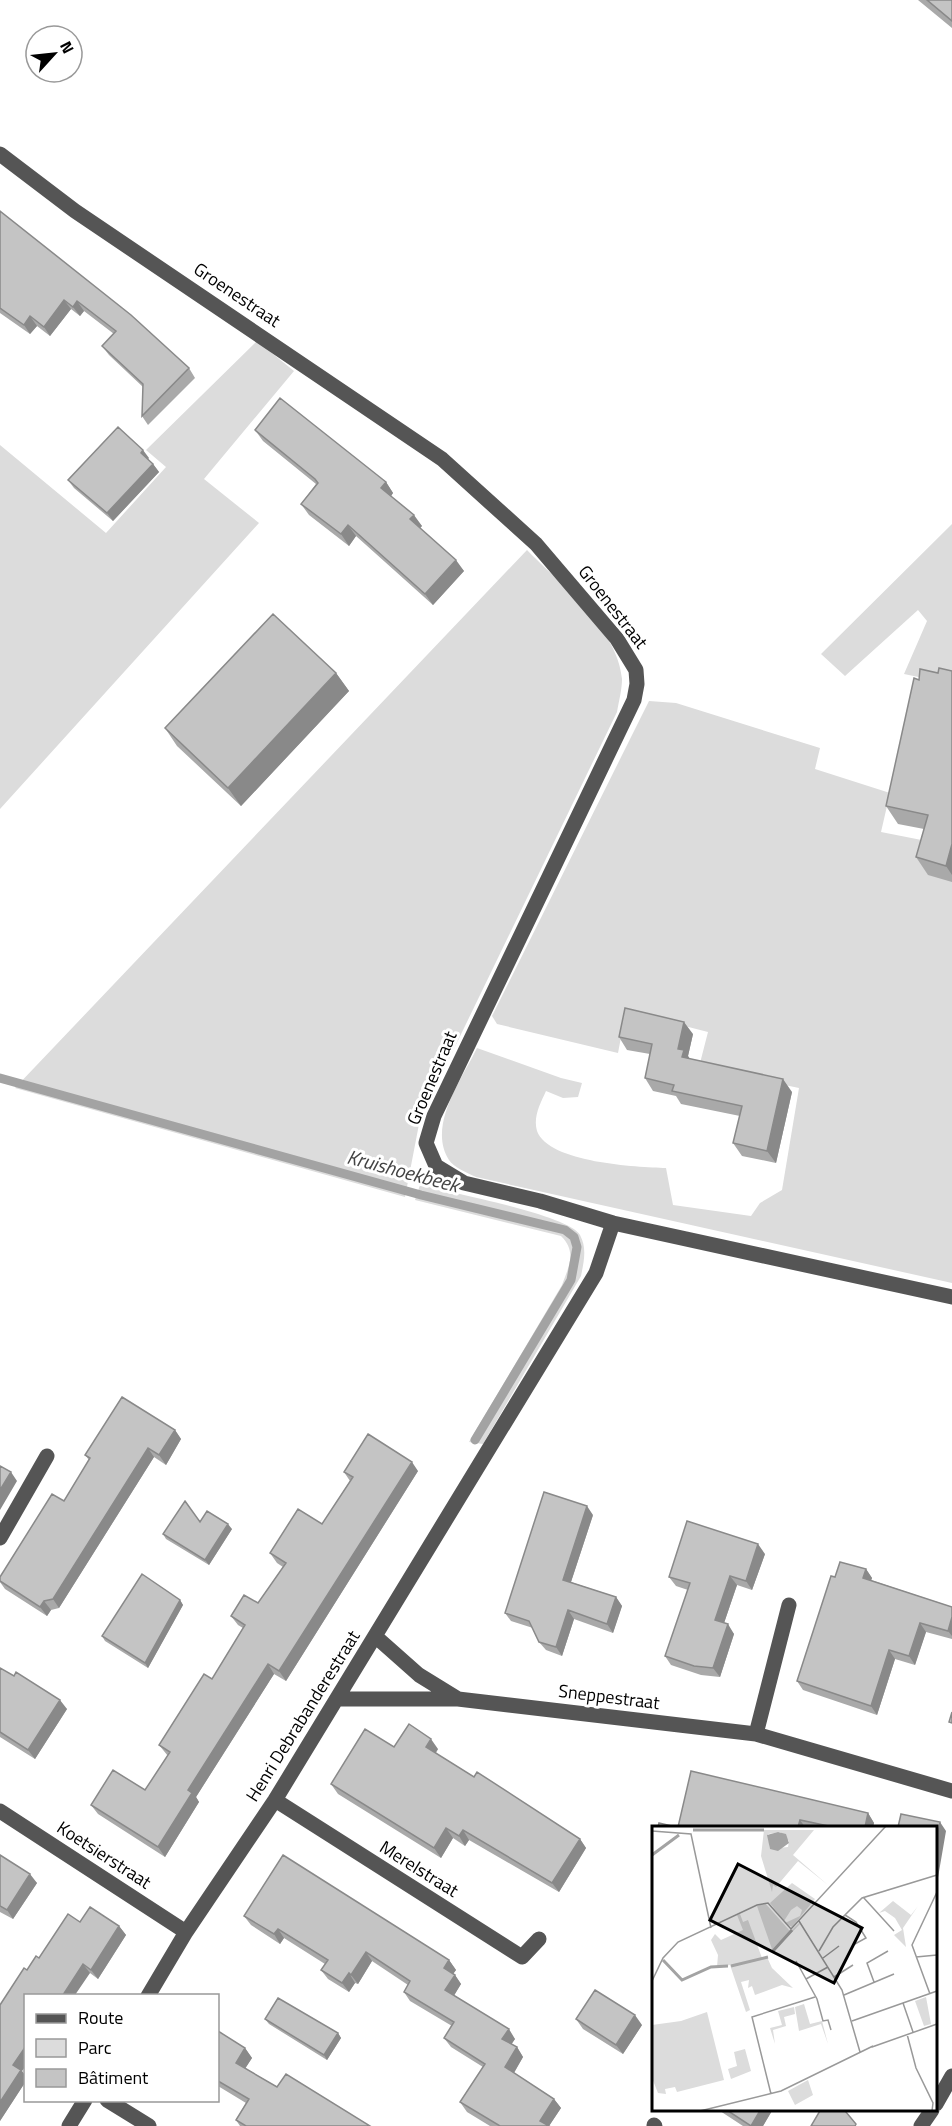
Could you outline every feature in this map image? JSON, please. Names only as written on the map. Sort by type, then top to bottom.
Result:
[{"type":"street","name":"Groenestraat","points":[[0,154],[75,211],[442,459],[536,544],[617,639],[636,670],[638,684],[634,700],[491,993],[434,1116],[426,1143],[436,1166],[464,1183],[540,1201],[613,1223],[952,1297]]},
{"type":"street","name":"Henri Debrabanderestraat","points":[[149,1994],[186,1932],[274,1800],[337,1699],[596,1273],[613,1223]]},
{"type":"street","points":[[0,1538],[47,1456]]},
{"type":"street","points":[[756,1734],[789,1605]]},
{"type":"street","name":"Sneppestraat","points":[[375,1636],[419,1674],[458,1699]]},
{"type":"street","name":"Sneppestraat","points":[[337,1699],[458,1699],[756,1734],[952,1791]]},
{"type":"street","name":"Merelstraat","points":[[274,1800],[522,1957],[539,1939]]},
{"type":"street","name":"Koetsierstraat","points":[[0,1811],[186,1932]]},
{"type":"street","points":[[937,2102],[952,2076]]},
{"type":"street","points":[[69,2126],[84,2102]]},
{"type":"street","points":[[110,2102],[149,2126]]},
{"type":"street","points":[[921,2126],[931,2111]]},
{"type":"green space","points":[[257,341],[294,371],[204,479],[259,523],[0,809],[0,445],[106,533],[166,467],[146,450]]},
{"type":"green space","points":[[952,524],[952,684],[904,674],[927,621],[918,610],[845,676],[821,654]]},
{"type":"green space","points":[[527,550],[571,593],[599,625],[618,660],[622,687],[617,712],[420,1119],[405,1197],[15,1088]]},
{"type":"green space","points":[[649,701],[676,703],[820,748],[815,769],[890,793],[881,832],[952,846],[952,1283],[476,1177],[449,1160],[443,1147],[444,1118],[456,1088],[477,1048],[561,1078],[582,1083],[578,1097],[563,1098],[546,1091],[536,1121],[537,1131],[545,1142],[575,1157],[616,1164],[666,1168],[673,1205],[751,1216],[760,1203],[782,1190],[799,1088],[699,1067],[708,1032],[626,1011],[618,1053],[497,1024],[492,1016]]},
{"type":"green space","points":[[420,1185],[506,1205],[554,1220],[571,1227],[580,1235],[584,1245],[581,1276],[483,1444],[469,1442],[562,1285],[570,1259],[569,1248],[561,1236],[415,1200]]},
{"type":"building","points":[[927,0],[952,0],[952,21]]},
{"type":"building","points":[[0,211],[131,315],[189,368],[142,416],[143,384],[102,346],[116,331],[77,301],[73,307],[64,300],[44,327],[30,316],[24,325],[0,308]]},
{"type":"building","points":[[280,398],[386,482],[381,488],[414,515],[410,519],[456,560],[425,594],[348,525],[341,534],[301,504],[318,483],[255,430]]},
{"type":"building","points":[[118,427],[143,450],[141,453],[153,464],[107,513],[68,480]]},
{"type":"building","points":[[273,614],[336,673],[228,788],[165,728]]},
{"type":"building","points":[[939,668],[952,671],[952,844],[946,866],[916,857],[928,815],[886,806],[914,678],[919,680],[920,669],[938,673]]},
{"type":"building","points":[[625,1008],[684,1022],[678,1049],[684,1050],[682,1057],[783,1079],[767,1151],[733,1143],[742,1106],[672,1091],[674,1085],[645,1078],[652,1044],[619,1037]]},
{"type":"building","points":[[122,1397],[175,1430],[159,1455],[148,1448],[53,1599],[44,1601],[40,1607],[0,1581],[0,1577],[52,1494],[64,1501],[90,1458],[85,1455]]},
{"type":"building","points":[[368,1434],[412,1462],[279,1671],[268,1664],[188,1790],[192,1793],[158,1847],[91,1805],[113,1770],[145,1790],[170,1752],[159,1745],[204,1674],[212,1679],[245,1625],[231,1616],[244,1595],[258,1603],[286,1563],[270,1553],[298,1509],[322,1524],[353,1477],[344,1472]]},
{"type":"building","points":[[0,1466],[11,1472],[0,1490]]},
{"type":"building","points":[[544,1492],[587,1506],[563,1580],[616,1597],[607,1624],[568,1610],[556,1647],[539,1642],[529,1621],[505,1613]]},
{"type":"building","points":[[185,1501],[200,1522],[207,1511],[228,1524],[205,1560],[163,1534]]},
{"type":"building","points":[[687,1521],[758,1544],[746,1581],[730,1576],[715,1620],[728,1624],[713,1668],[694,1666],[665,1656],[690,1583],[669,1577]]},
{"type":"building","points":[[840,1562],[866,1569],[863,1578],[952,1607],[948,1631],[920,1623],[909,1656],[889,1650],[871,1706],[797,1681],[831,1576],[835,1577]]},
{"type":"building","points":[[142,1574],[180,1600],[145,1663],[102,1636]]},
{"type":"building","points":[[0,1668],[14,1676],[16,1672],[60,1700],[28,1750],[0,1732]]},
{"type":"building","points":[[409,1724],[431,1739],[426,1747],[474,1777],[477,1772],[580,1839],[552,1883],[463,1830],[459,1836],[446,1828],[434,1848],[331,1784],[365,1729],[394,1747]]},
{"type":"building","points":[[691,1771],[868,1813],[865,1826],[828,1826],[800,1820],[798,1826],[678,1826]]},
{"type":"building","points":[[901,1814],[940,1822],[937,1839],[937,1826],[898,1826]]},
{"type":"building","points":[[0,1855],[30,1874],[7,1910],[0,1906]]},
{"type":"building","points":[[283,1855],[449,1960],[444,1968],[455,1975],[445,1990],[509,2029],[502,2039],[517,2047],[505,2067],[554,2099],[540,2121],[549,2126],[500,2126],[460,2102],[485,2064],[444,2038],[454,2022],[404,1992],[410,1981],[366,1952],[351,1975],[349,1973],[342,1983],[321,1970],[328,1960],[278,1929],[274,1934],[244,1916]]},
{"type":"building","points":[[90,1907],[119,1926],[91,1970],[83,1964],[64,1994],[24,1994],[24,2049],[13,2065],[21,2070],[0,2102],[0,2005],[24,1968],[27,1970],[36,1956],[39,1958],[68,1914],[80,1922]]},
{"type":"building","points":[[595,1990],[635,2015],[616,2045],[576,2019]]},
{"type":"building","points":[[278,1998],[338,2033],[324,2055],[265,2019]]},
{"type":"building","points":[[219,2032],[245,2048],[236,2063],[277,2087],[286,2074],[370,2126],[246,2126],[236,2120],[249,2099],[219,2082]]},
{"type":"building","points":[[728,2111],[760,2111],[751,2126]]},
{"type":"building","points":[[820,2111],[845,2111],[856,2124],[855,2126],[811,2126]]},
{"type":"waterway","name":"Kruishoekbeek","points":[[0,1078],[421,1195],[565,1230],[574,1237],[577,1247],[571,1280],[475,1440]]}]
